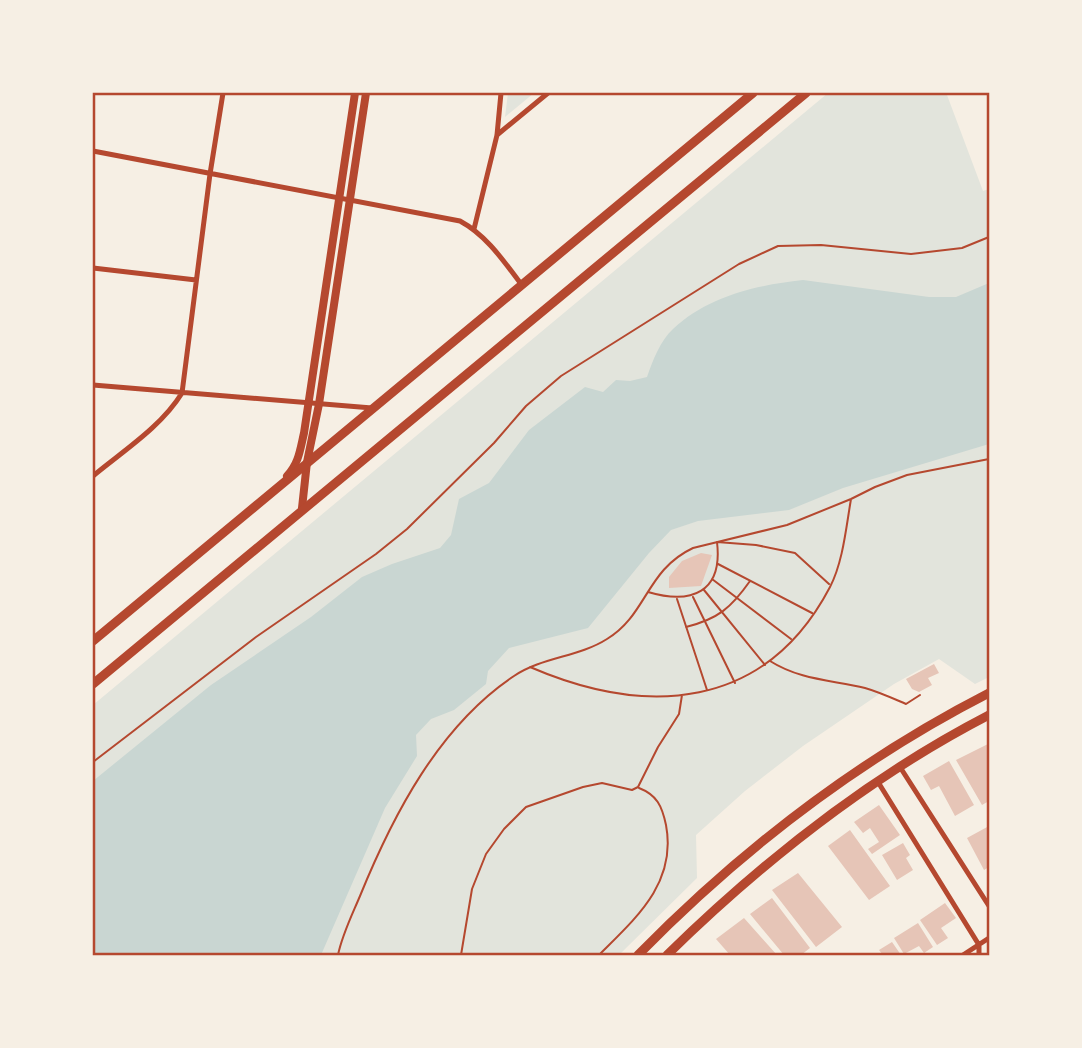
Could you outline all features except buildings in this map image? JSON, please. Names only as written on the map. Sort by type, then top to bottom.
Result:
[{"type":"main road","points":[[275,488],[294,468],[300,456],[355,93]]},
{"type":"main road","points":[[302,509],[307,462],[319,404],[366,93]]},
{"type":"main road","points":[[93,641],[753,93]]},
{"type":"main road","points":[[93,684],[806,93]]},
{"type":"main road","points":[[638,955],[724,872],[807,806],[902,741],[989,693]]},
{"type":"main road","points":[[667,955],[767,863],[878,782],[989,715]]},
{"type":"street","points":[[93,476],[154,425],[175,404],[181,393],[223,93]]},
{"type":"street","points":[[474,229],[497,135],[501,93]]},
{"type":"street","points":[[497,135],[548,93]]},
{"type":"street","points":[[93,151],[460,221],[474,229],[521,284]]},
{"type":"street","points":[[93,268],[196,280]]},
{"type":"street","points":[[93,385],[375,408]]},
{"type":"street","points":[[901,767],[989,906]]},
{"type":"street","points":[[878,782],[979,944],[979,955]]},
{"type":"street","points":[[963,955],[989,938]]},
{"type":"path","points":[[93,762],[256,636],[396,538],[526,407],[561,376],[721,274],[778,246],[821,245],[911,254],[962,248],[989,237]]},
{"type":"path","points":[[338,955],[374,860],[389,831],[431,760],[458,726],[491,694],[529,666],[607,639],[636,611],[655,578],[679,554],[717,541],[787,525],[907,475],[989,460]]},
{"type":"path","points":[[529,666],[559,679],[615,692],[661,696],[707,691],[735,683],[765,665],[792,640],[831,586],[851,499]]},
{"type":"path","points":[[647,592],[677,598],[693,596],[704,590],[718,564],[717,541]]},
{"type":"path","points":[[717,541],[795,553],[831,586]]},
{"type":"path","points":[[718,564],[813,614]]},
{"type":"path","points":[[712,579],[792,640]]},
{"type":"path","points":[[686,627],[723,613],[738,598],[750,580]]},
{"type":"path","points":[[704,590],[765,665]]},
{"type":"path","points":[[693,596],[735,683]]},
{"type":"path","points":[[677,598],[707,691]]},
{"type":"path","points":[[769,661],[804,678],[863,688],[906,704],[920,695]]},
{"type":"path","points":[[461,955],[472,889],[486,854],[504,829],[526,807],[583,787],[602,783],[632,790],[638,787],[658,747],[679,714],[683,694]]},
{"type":"path","points":[[599,955],[638,916],[660,886],[668,834],[664,816],[660,802],[650,792],[638,787]]},
{"type":"shaded area","points":[[508,93],[534,93],[505,117]]},
{"type":"shaded area","points":[[828,93],[952,93],[947,95],[983,191],[989,189],[989,677],[975,684],[939,659],[894,684],[803,746],[745,791],[696,835],[697,878],[619,955],[93,955],[93,705]]},
{"type":"shaded area","points":[[803,280],[929,297],[956,297],[989,283],[989,444],[843,488],[789,510],[698,521],[671,530],[588,628],[509,648],[488,671],[486,684],[454,710],[431,719],[416,735],[417,756],[385,808],[321,955],[93,955],[93,781],[211,685],[311,617],[362,577],[440,548],[451,535],[459,499],[489,483],[529,430],[585,387],[603,392],[616,380],[630,381],[647,377],[657,351],[668,334],[687,318],[717,300],[768,285]]}]
